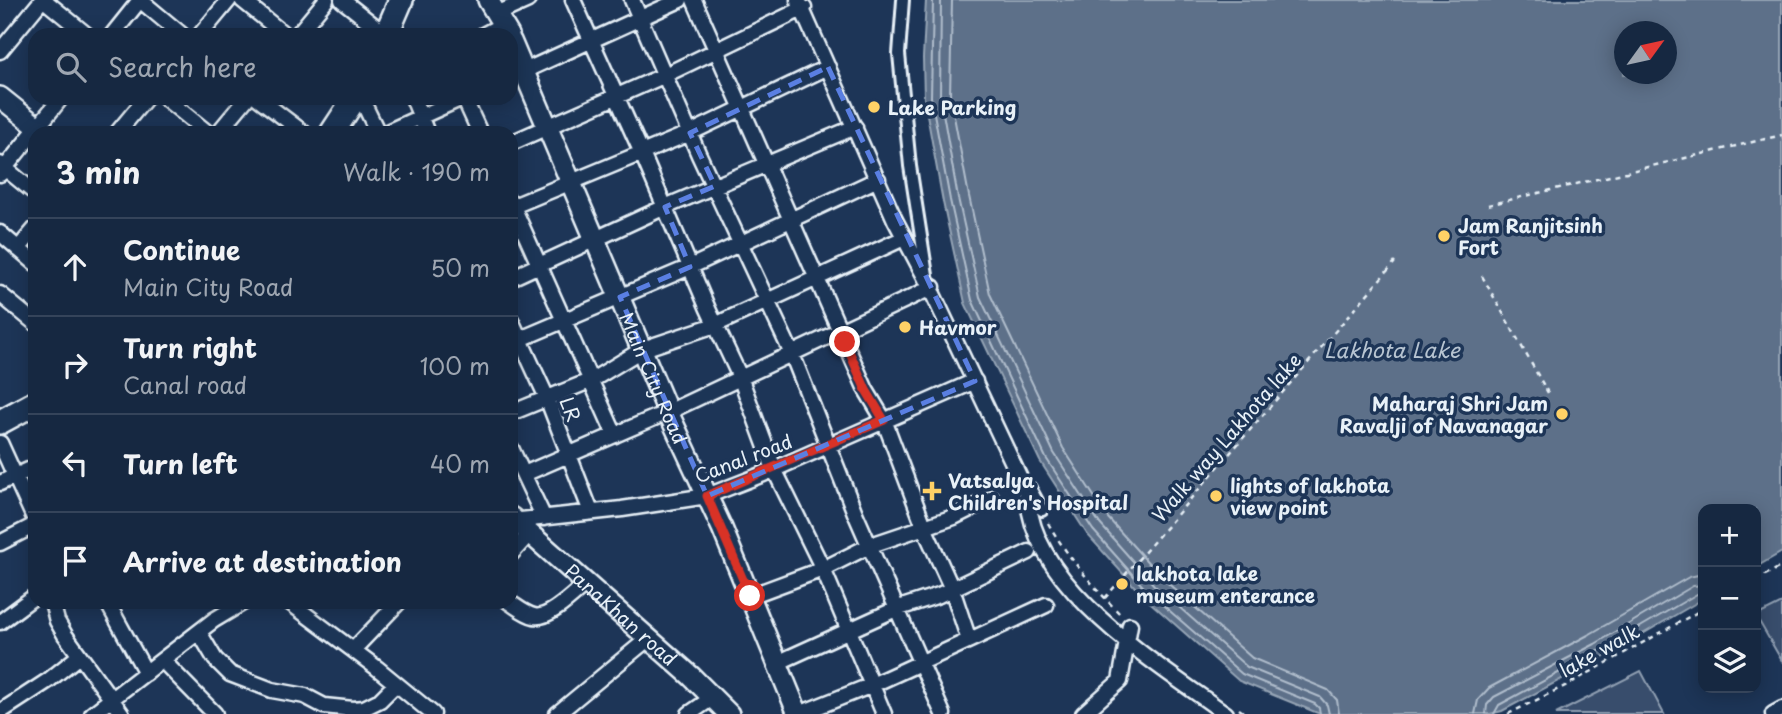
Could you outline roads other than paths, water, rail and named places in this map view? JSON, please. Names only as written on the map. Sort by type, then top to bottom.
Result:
[{"type":"main road","points":[[389,28],[401,0]]},
{"type":"main road","points":[[337,126],[350,105]]},
{"type":"main road","points":[[0,422],[28,407]]},
{"type":"street","points":[[0,51],[43,0],[78,28]]},
{"type":"street","points":[[118,28],[140,0],[174,28]]},
{"type":"street","points":[[206,28],[229,0]]},
{"type":"street","points":[[242,0],[276,28]]},
{"type":"street","points":[[304,28],[326,0]]},
{"type":"street","points":[[342,0],[377,28]]},
{"type":"street","points":[[502,23],[528,0]]},
{"type":"street","points":[[573,0],[740,377],[774,469],[823,569],[884,714]]},
{"type":"street","points":[[632,0],[792,355],[919,663],[943,714]]},
{"type":"street","points":[[518,74],[680,0]]},
{"type":"street","points":[[694,0],[866,390],[884,420],[952,589],[969,639]]},
{"type":"street","points":[[903,0],[899,54],[910,166],[932,288]]},
{"type":"street","points":[[518,140],[665,75],[802,5],[904,238],[932,288],[1028,495],[1029,510],[1049,562],[1096,615],[1127,642],[1226,714]]},
{"type":"street","points":[[518,203],[690,133],[828,67]]},
{"type":"street","name":"Main City Road","points":[[518,74],[548,128],[799,714]]},
{"type":"street","points":[[0,97],[36,126]]},
{"type":"street","points":[[44,126],[57,105]]},
{"type":"street","points":[[123,126],[140,105]]},
{"type":"street","points":[[174,105],[199,126]]},
{"type":"street","points":[[224,126],[241,105]]},
{"type":"street","points":[[267,105],[294,126]]},
{"type":"street","points":[[364,105],[375,126]]},
{"type":"street","points":[[416,105],[424,126]]},
{"type":"street","points":[[400,126],[447,105]]},
{"type":"street","points":[[466,105],[477,126]]},
{"type":"street","points":[[518,275],[664,207],[854,127]]},
{"type":"street","points":[[28,143],[2,168],[28,188]]},
{"type":"street","points":[[518,340],[690,267],[878,179]]},
{"type":"street","points":[[518,218],[615,435]]},
{"type":"street","points":[[0,233],[28,257]]},
{"type":"street","points":[[18,249],[28,237]]},
{"type":"street","points":[[518,410],[592,380],[643,349],[715,325],[904,238]]},
{"type":"street","points":[[524,474],[668,412],[932,288]]},
{"type":"street","points":[[0,294],[28,317]]},
{"type":"street","name":"LR","points":[[518,346],[547,398],[591,512]]},
{"type":"street","points":[[975,381],[1042,510]]},
{"type":"street","name":"Canal road","points":[[518,523],[707,496],[975,381]]},
{"type":"street","points":[[0,443],[28,505]]},
{"type":"street","points":[[518,462],[544,518]]},
{"type":"street","points":[[0,483],[28,470]]},
{"type":"street","points":[[750,596],[823,569],[870,545],[954,517],[992,498]]},
{"type":"street","name":"PanaKhan road","points":[[518,524],[649,638],[729,714]]},
{"type":"street","points":[[0,543],[28,529]]},
{"type":"street","points":[[777,663],[897,609],[952,589],[1029,552]]},
{"type":"street","points":[[518,607],[535,617],[541,617],[587,583]]},
{"type":"street","points":[[0,622],[28,601]]},
{"type":"street","points":[[799,714],[872,685],[1046,604]]},
{"type":"street","points":[[54,609],[57,621],[79,656],[122,714]]},
{"type":"street","points":[[111,609],[146,673]]},
{"type":"street","points":[[92,714],[234,609]]},
{"type":"street","points":[[298,609],[433,714]]},
{"type":"street","points":[[353,650],[392,609]]},
{"type":"street","points":[[1083,714],[1121,681],[1130,625]]},
{"type":"street","points":[[199,632],[215,660],[230,674],[272,690],[305,696],[324,706],[364,708],[380,700],[396,684]]},
{"type":"street","points":[[557,714],[649,638]]},
{"type":"street","points":[[0,712],[50,680],[79,656]]},
{"type":"street","points":[[162,660],[215,714]]},
{"type":"street","points":[[689,714],[712,698]]},
{"type":"street","points":[[1773,714],[1782,709]]},
{"type":"water","name":"Lakhota Lake","points":[[926,0],[1782,0],[1782,552],[1761,564],[1761,504],[1698,504],[1698,602],[1603,657],[1502,711],[1490,714],[1320,714],[1239,681],[1143,596],[1087,534],[1040,461],[965,303],[924,98]]},
{"type":"place","name":"Lake Parking","points":[[874,107]]},
{"type":"place","name":"Jam Ranjitsinh Fort","points":[[1444,236]]},
{"type":"place","name":"Havmor","points":[[905,327]]},
{"type":"place","name":"Maharaj Shri Jam Ravalji of Navanagar","points":[[1562,414]]},
{"type":"place","name":"Vatsalya Children's Hospital","points":[[932,491]]},
{"type":"place","name":"lights of lakhota view point","points":[[1216,496]]},
{"type":"place","name":"lakhota lake museum enterance","points":[[1122,584]]}]
